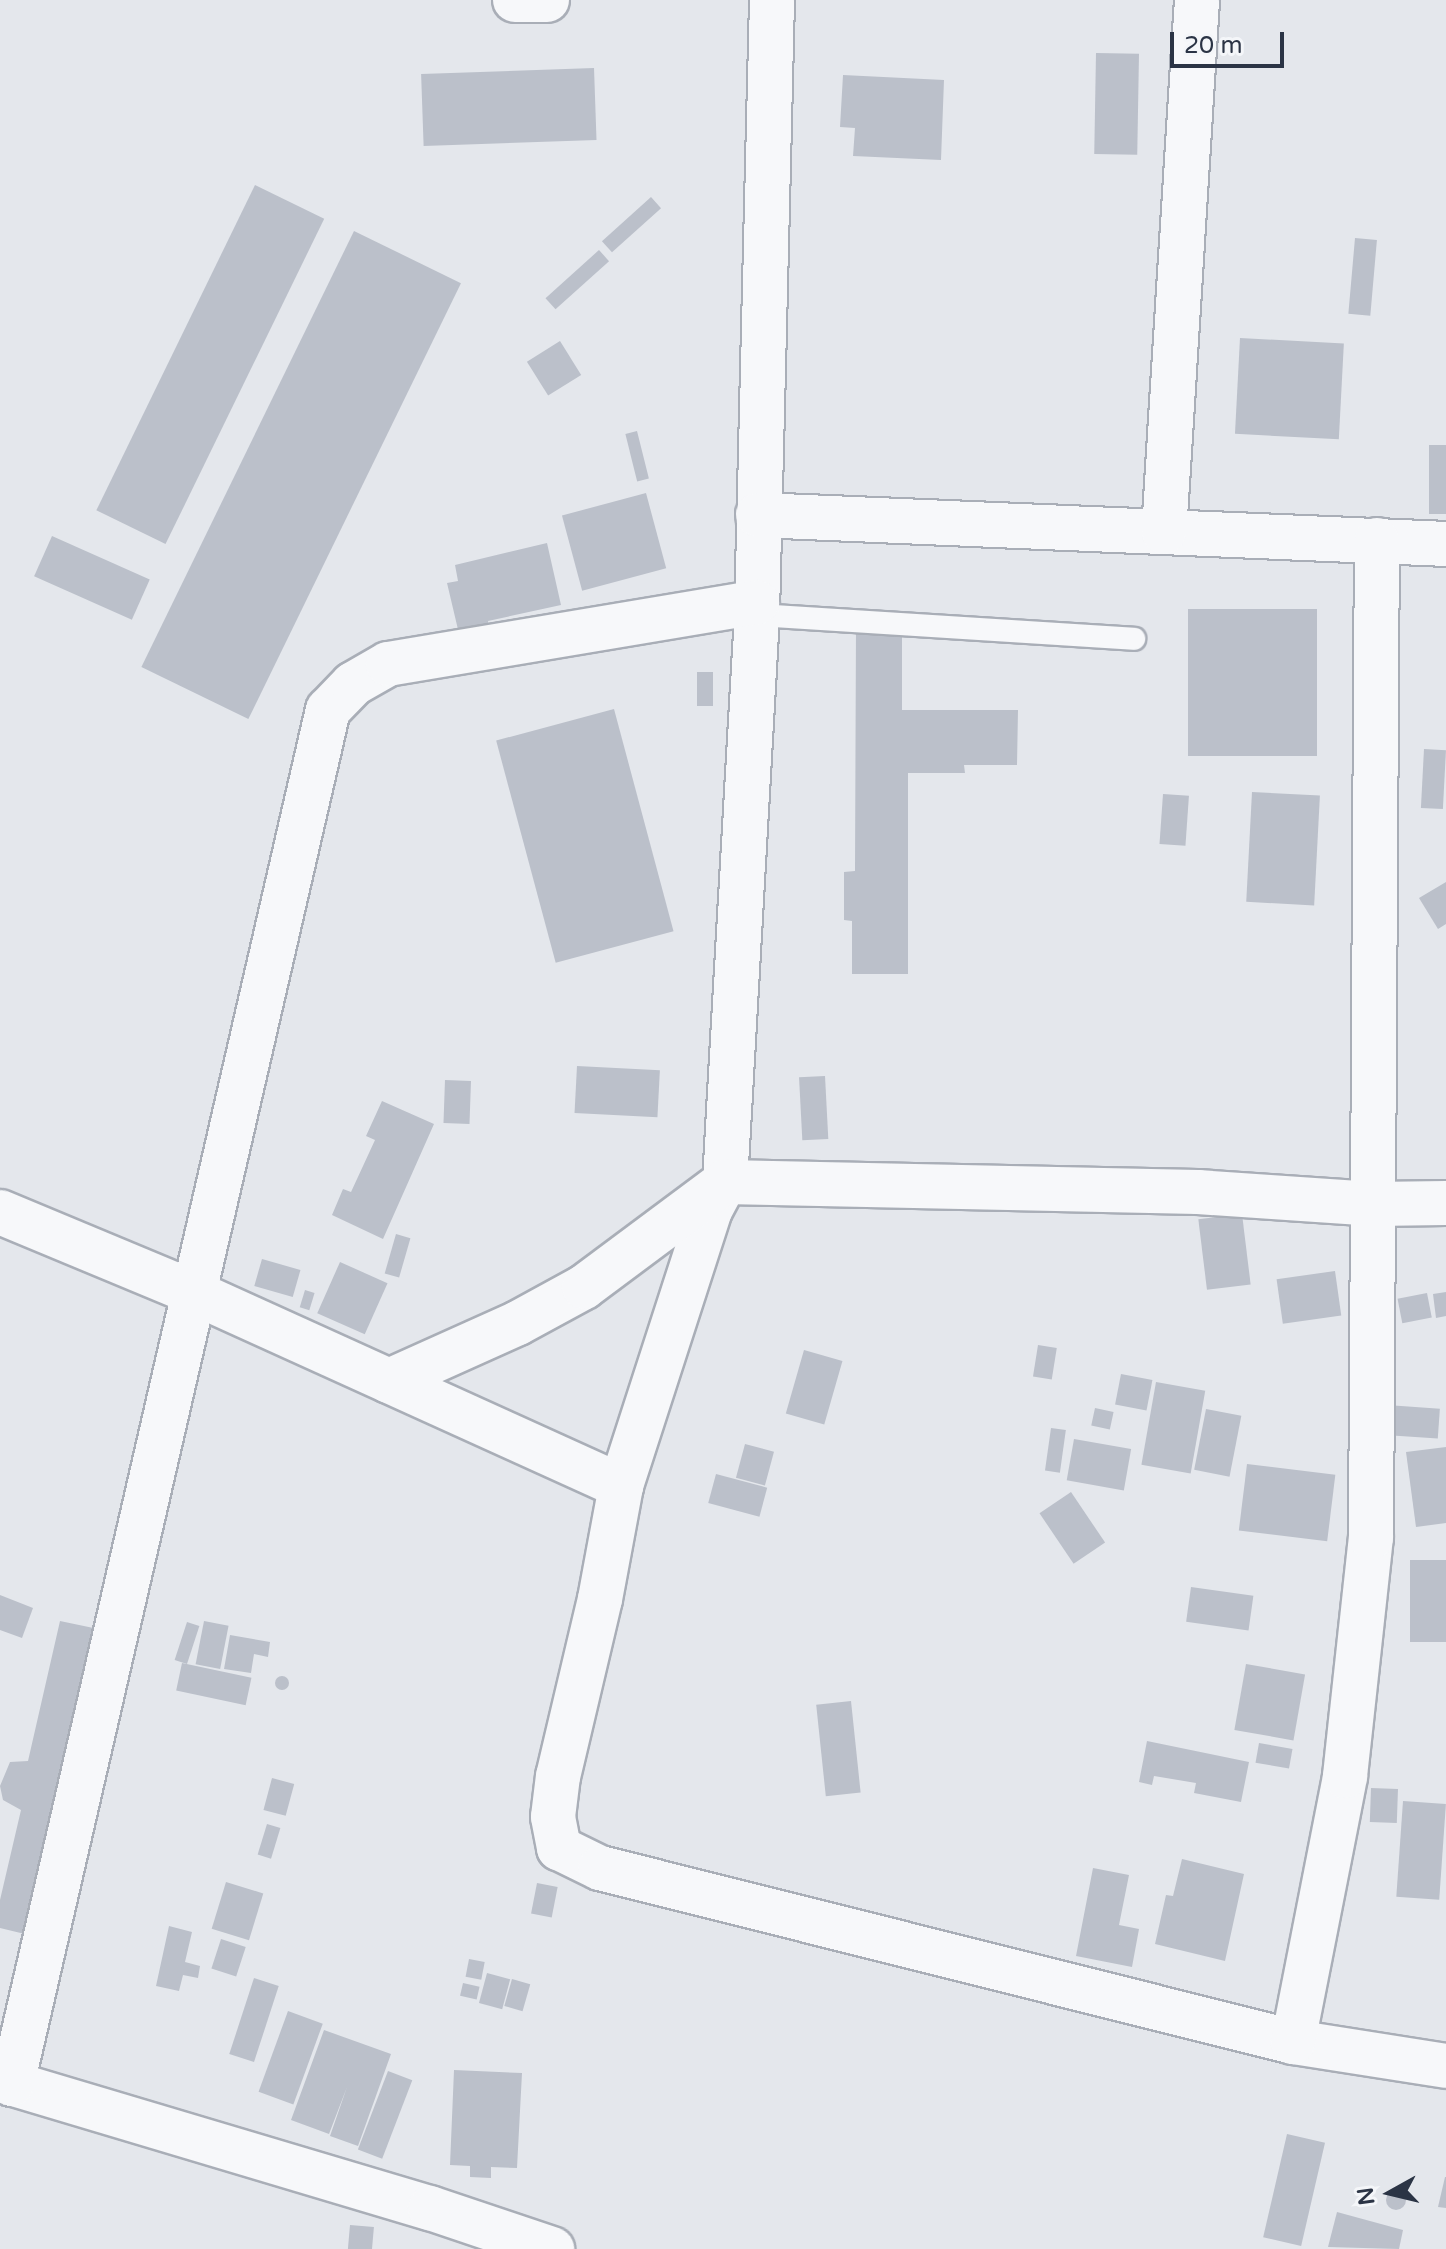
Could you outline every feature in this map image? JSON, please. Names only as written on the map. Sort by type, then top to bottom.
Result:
[{"type":"street","points":[[515,0],[547,0]]},
{"type":"street","points":[[772,0],[757,609],[725,1182],[710,1210],[621,1486],[600,1599],[558,1776],[553,1817],[559,1848],[600,1868],[1293,2042],[1446,2066]]},
{"type":"street","points":[[1164,532],[1197,0]]},
{"type":"street","points":[[758,515],[1446,544]]},
{"type":"street","points":[[1293,2042],[1345,1776],[1371,1538],[1377,540]]},
{"type":"street","points":[[552,2249],[430,2208],[6,2082],[195,1293],[328,710],[353,684],[388,664],[757,609]]},
{"type":"street","points":[[389,1381],[518,1323],[584,1287],[725,1182],[1198,1192],[1373,1204],[1446,1203]]},
{"type":"street","points":[[0,1212],[195,1293],[621,1486]]},
{"type":"lane","points":[[757,609],[1134,639]]},
{"type":"building","points":[[1096,53],[1139,54],[1137,155],[1094,154]]},
{"type":"building","points":[[594,68],[597,140],[424,146],[421,74]]},
{"type":"building","points":[[843,75],[944,80],[941,160],[853,156],[855,128],[840,127]]},
{"type":"building","points":[[255,185],[324,219],[166,544],[96,510]]},
{"type":"building","points":[[651,197],[661,208],[612,252],[602,241]]},
{"type":"building","points":[[354,231],[461,283],[248,719],[141,667]]},
{"type":"building","points":[[1355,238],[1377,240],[1370,316],[1348,314]]},
{"type":"building","points":[[599,250],[609,261],[556,309],[545,298]]},
{"type":"building","points":[[1240,338],[1344,343],[1339,439],[1235,434]]},
{"type":"building","points":[[560,341],[581,375],[548,396],[527,362]]},
{"type":"building","points":[[637,431],[649,479],[637,481],[625,434]]},
{"type":"building","points":[[1429,445],[1446,445],[1446,514],[1429,514]]},
{"type":"building","points":[[646,493],[666,568],[582,591],[562,516]]},
{"type":"building","points":[[52,536],[150,580],[132,620],[34,576]]},
{"type":"building","points":[[547,543],[561,605],[488,621],[490,632],[460,638],[447,583],[458,581],[455,565]]},
{"type":"building","points":[[1188,609],[1317,609],[1317,756],[1188,756]]},
{"type":"building","points":[[856,625],[902,625],[902,710],[1018,710],[1017,765],[964,765],[965,773],[908,773],[908,974],[852,974],[852,921],[844,920],[844,872],[855,871]]},
{"type":"building","points":[[697,672],[713,672],[713,706],[697,706]]},
{"type":"building","points":[[614,709],[674,931],[556,963],[496,741]]},
{"type":"building","points":[[1424,749],[1446,750],[1443,809],[1421,808]]},
{"type":"building","points":[[1252,792],[1320,796],[1314,905],[1246,902]]},
{"type":"building","points":[[1163,794],[1189,796],[1185,846],[1160,844]]},
{"type":"building","points":[[1446,882],[1446,924],[1438,929],[1419,898]]},
{"type":"building","points":[[577,1066],[660,1070],[657,1117],[575,1113]]},
{"type":"building","points":[[825,1076],[828,1139],[802,1140],[799,1077]]},
{"type":"building","points":[[445,1080],[471,1081],[469,1124],[443,1123]]},
{"type":"building","points":[[382,1101],[434,1124],[383,1239],[332,1215],[343,1189],[351,1192],[375,1140],[366,1136]]},
{"type":"building","points":[[1242,1214],[1251,1284],[1207,1290],[1198,1219]]},
{"type":"building","points":[[396,1234],[410,1238],[399,1278],[385,1273]]},
{"type":"building","points":[[262,1259],[300,1270],[293,1297],[254,1286]]},
{"type":"building","points":[[340,1262],[388,1283],[365,1334],[317,1313]]},
{"type":"building","points":[[1335,1271],[1341,1316],[1283,1324],[1277,1279]]},
{"type":"building","points":[[305,1290],[315,1293],[309,1310],[300,1307]]},
{"type":"building","points":[[1446,1292],[1446,1316],[1436,1318],[1433,1294]]},
{"type":"building","points":[[1427,1293],[1432,1318],[1402,1323],[1398,1299]]},
{"type":"building","points":[[1038,1345],[1057,1348],[1052,1380],[1033,1377]]},
{"type":"building","points":[[804,1350],[842,1361],[824,1424],[786,1413]]},
{"type":"building","points":[[1121,1374],[1152,1380],[1146,1411],[1115,1404]]},
{"type":"building","points":[[1156,1382],[1205,1391],[1191,1473],[1141,1465]]},
{"type":"building","points":[[1387,1405],[1440,1409],[1438,1439],[1385,1435]]},
{"type":"building","points":[[1095,1408],[1114,1412],[1110,1430],[1091,1426]]},
{"type":"building","points":[[1206,1409],[1241,1416],[1230,1477],[1194,1470]]},
{"type":"building","points":[[1051,1428],[1066,1430],[1060,1473],[1045,1471]]},
{"type":"building","points":[[1074,1439],[1131,1449],[1124,1490],[1067,1480]]},
{"type":"building","points":[[745,1444],[774,1452],[765,1486],[736,1478]]},
{"type":"building","points":[[1446,1447],[1446,1523],[1416,1527],[1406,1452]]},
{"type":"building","points":[[1247,1464],[1335,1475],[1327,1541],[1239,1531]]},
{"type":"building","points":[[716,1474],[767,1488],[759,1517],[708,1503]]},
{"type":"building","points":[[1071,1492],[1105,1543],[1074,1564],[1039,1513]]},
{"type":"building","points":[[1410,1560],[1446,1560],[1446,1642],[1410,1642]]},
{"type":"building","points":[[1191,1587],[1253,1596],[1249,1630],[1186,1622]]},
{"type":"building","points":[[0,1595],[33,1608],[22,1638],[0,1630]]},
{"type":"building","points":[[60,1621],[103,1630],[33,1936],[0,1928],[0,1900],[21,1810],[3,1800],[0,1786],[10,1762],[28,1761]]},
{"type":"building","points":[[204,1621],[229,1626],[220,1669],[196,1664]]},
{"type":"building","points":[[187,1622],[199,1626],[187,1664],[175,1660]]},
{"type":"building","points":[[230,1635],[270,1642],[268,1657],[254,1654],[251,1673],[224,1669]]},
{"type":"building","points":[[182,1663],[251,1678],[246,1705],[176,1690]]},
{"type":"building","points":[[1246,1664],[1305,1674],[1293,1740],[1234,1730]]},
{"type":"building","points":[[282,1676],[289,1683],[282,1690],[275,1683]]},
{"type":"building","points":[[851,1701],[861,1792],[826,1796],[816,1705]]},
{"type":"building","points":[[1147,1741],[1249,1762],[1241,1802],[1194,1793],[1196,1783],[1154,1776],[1152,1785],[1139,1782]]},
{"type":"building","points":[[1259,1743],[1292,1749],[1289,1769],[1256,1763]]},
{"type":"building","points":[[272,1778],[294,1784],[286,1816],[263,1810]]},
{"type":"building","points":[[1371,1788],[1398,1789],[1397,1823],[1370,1822]]},
{"type":"building","points":[[1403,1801],[1446,1804],[1439,1900],[1396,1897]]},
{"type":"building","points":[[267,1824],[280,1828],[271,1859],[258,1855]]},
{"type":"building","points":[[1182,1859],[1244,1874],[1225,1961],[1155,1944],[1166,1895],[1173,1896]]},
{"type":"building","points":[[1093,1868],[1129,1875],[1119,1925],[1139,1929],[1132,1967],[1076,1956]]},
{"type":"building","points":[[226,1882],[263,1893],[249,1940],[212,1929]]},
{"type":"building","points":[[537,1883],[558,1887],[552,1917],[531,1913]]},
{"type":"building","points":[[169,1926],[192,1932],[185,1962],[200,1966],[198,1978],[183,1975],[179,1991],[156,1986]]},
{"type":"building","points":[[221,1939],[246,1947],[236,1977],[211,1968]]},
{"type":"building","points":[[469,1959],[485,1962],[481,1980],[466,1977]]},
{"type":"building","points":[[487,1973],[510,1979],[502,2009],[479,2003]]},
{"type":"building","points":[[254,1978],[279,1986],[254,2062],[229,2054]]},
{"type":"building","points":[[512,1979],[530,1984],[523,2011],[504,2006]]},
{"type":"building","points":[[463,1983],[480,1987],[477,1999],[460,1996]]},
{"type":"building","points":[[288,2011],[323,2024],[293,2104],[259,2092]]},
{"type":"building","points":[[324,2030],[391,2054],[358,2146],[330,2136],[347,2087],[329,2134],[291,2120]]},
{"type":"building","points":[[454,2070],[522,2073],[517,2168],[491,2167],[491,2178],[470,2177],[470,2166],[450,2165]]},
{"type":"building","points":[[388,2071],[412,2080],[382,2159],[358,2149]]},
{"type":"building","points":[[1287,2134],[1325,2143],[1301,2246],[1263,2237]]},
{"type":"building","points":[[1446,2177],[1446,2208],[1438,2207]]},
{"type":"building","points":[[1396,2190],[1403,2193],[1406,2200],[1403,2207],[1396,2210],[1389,2207],[1386,2200],[1389,2193]]},
{"type":"building","points":[[1337,2212],[1403,2230],[1399,2249],[1328,2247]]},
{"type":"building","points":[[350,2225],[374,2227],[372,2249],[348,2249]]}]
